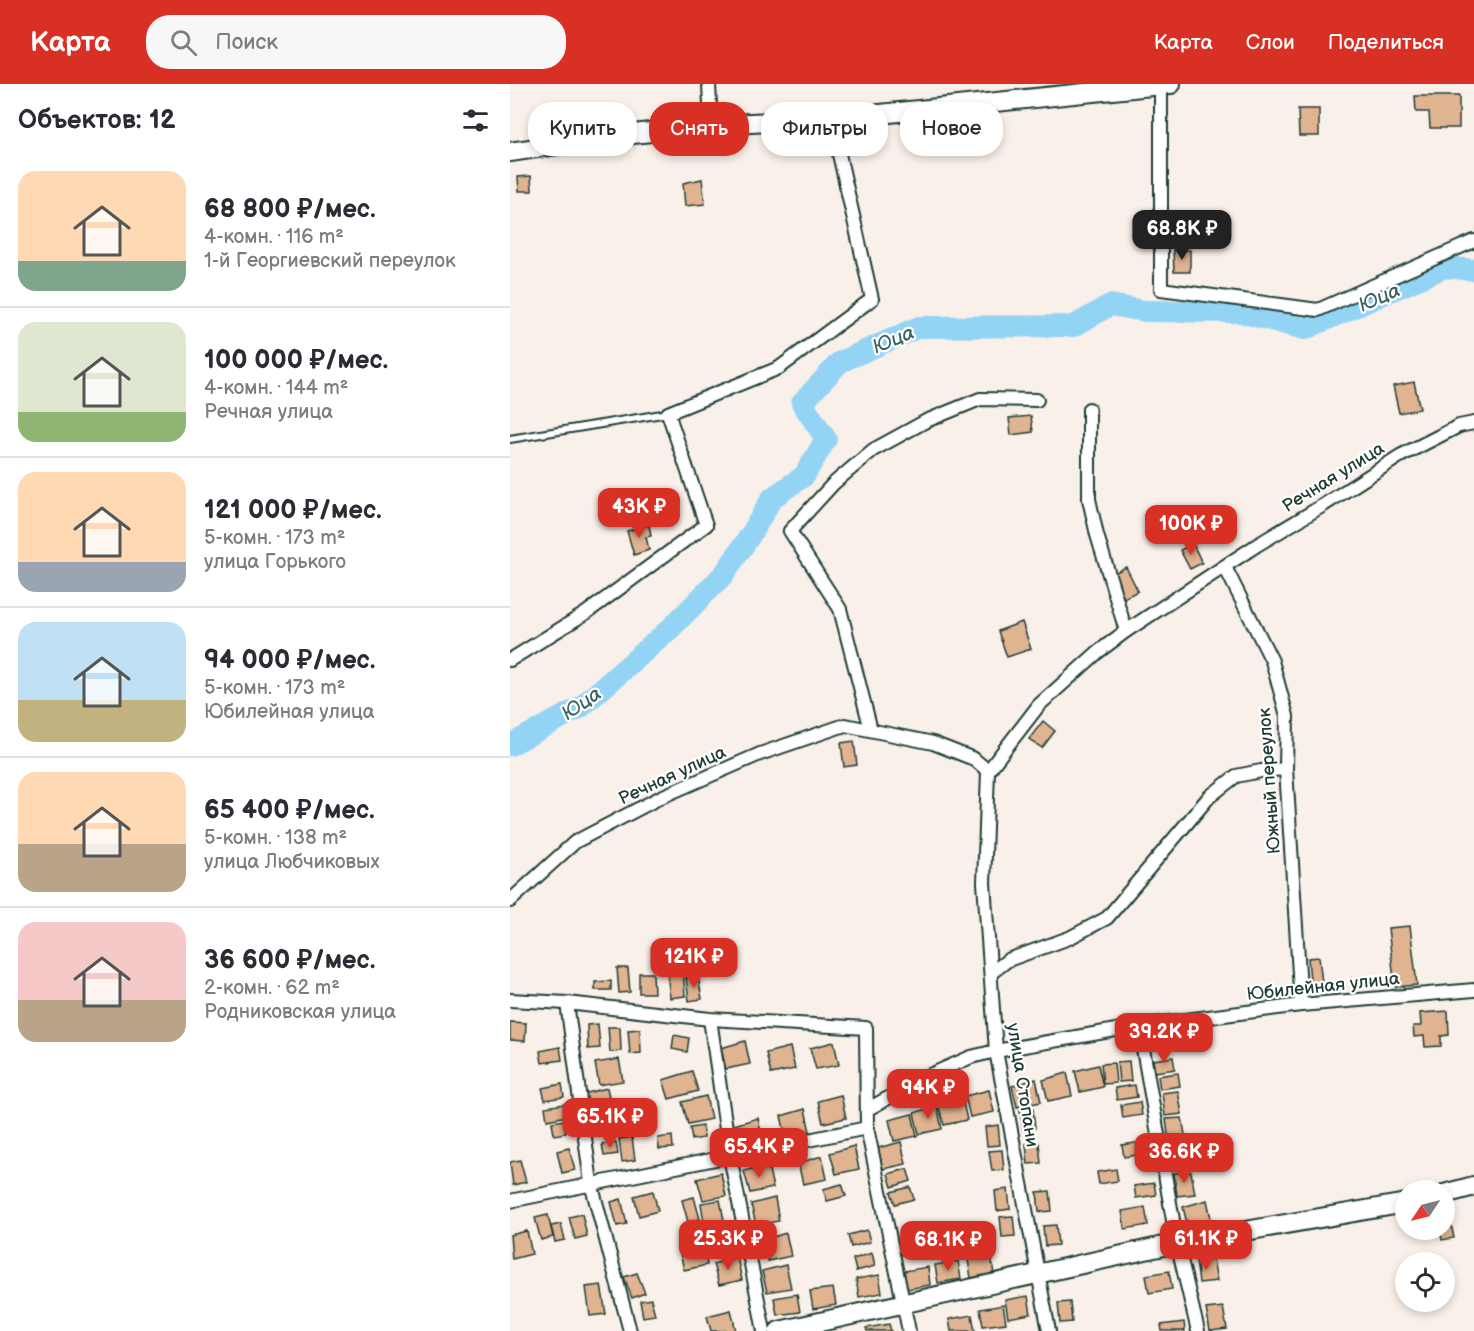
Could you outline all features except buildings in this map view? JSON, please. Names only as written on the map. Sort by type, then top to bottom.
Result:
[{"type":"street","points":[[709,84],[710,102]]},
{"type":"street","points":[[888,113],[1164,84],[1161,289],[1318,310],[1474,241]]},
{"type":"street","points":[[510,152],[649,132]]},
{"type":"street","points":[[510,660],[586,613],[706,525],[668,413],[779,368],[872,299],[839,156]]},
{"type":"street","points":[[871,730],[840,609],[790,531],[833,484],[873,450],[926,421],[980,399],[1037,400]]},
{"type":"street","points":[[1089,409],[1089,499],[1097,535],[1126,631]]},
{"type":"street","name":"Речная улица","points":[[510,901],[575,842],[661,796],[760,754],[845,725],[933,743],[974,759],[988,771],[1039,705],[1098,652],[1126,631],[1226,567],[1257,544],[1322,507],[1400,456],[1459,426],[1474,423]]},
{"type":"street","name":"Южный переулок","points":[[1226,567],[1272,661],[1287,716],[1286,769],[1301,1005]]},
{"type":"street","points":[[991,973],[1008,960],[1069,938],[1107,918],[1209,797],[1236,776],[1286,769]]},
{"type":"street","name":"улица Стопани","points":[[988,771],[984,883],[996,1051],[1048,1331]]},
{"type":"street","name":"Юбилейная улица","points":[[868,1109],[930,1075],[971,1057],[996,1051],[1138,1026],[1301,1005],[1474,990]]},
{"type":"street","points":[[510,1000],[567,1003],[710,1020],[866,1028],[867,1128],[909,1331]]},
{"type":"street","points":[[567,1003],[591,1184],[630,1331]]},
{"type":"street","points":[[710,1020],[730,1156],[764,1331]]},
{"type":"street","points":[[1138,1026],[1177,1243],[1198,1331]]},
{"type":"street","points":[[510,1201],[867,1128]]},
{"type":"street","points":[[1455,1191],[1474,1186]]},
{"type":"street","points":[[779,1331],[1177,1243],[1395,1205]]},
{"type":"lane","points":[[510,439],[668,413]]},
{"type":"waterway","name":"Юца","points":[[510,745],[581,707],[671,628],[725,573],[772,498],[804,476],[826,439],[802,403],[840,362],[919,327],[1074,326],[1110,305],[1145,311],[1241,312],[1305,329],[1445,267],[1474,270]]}]
